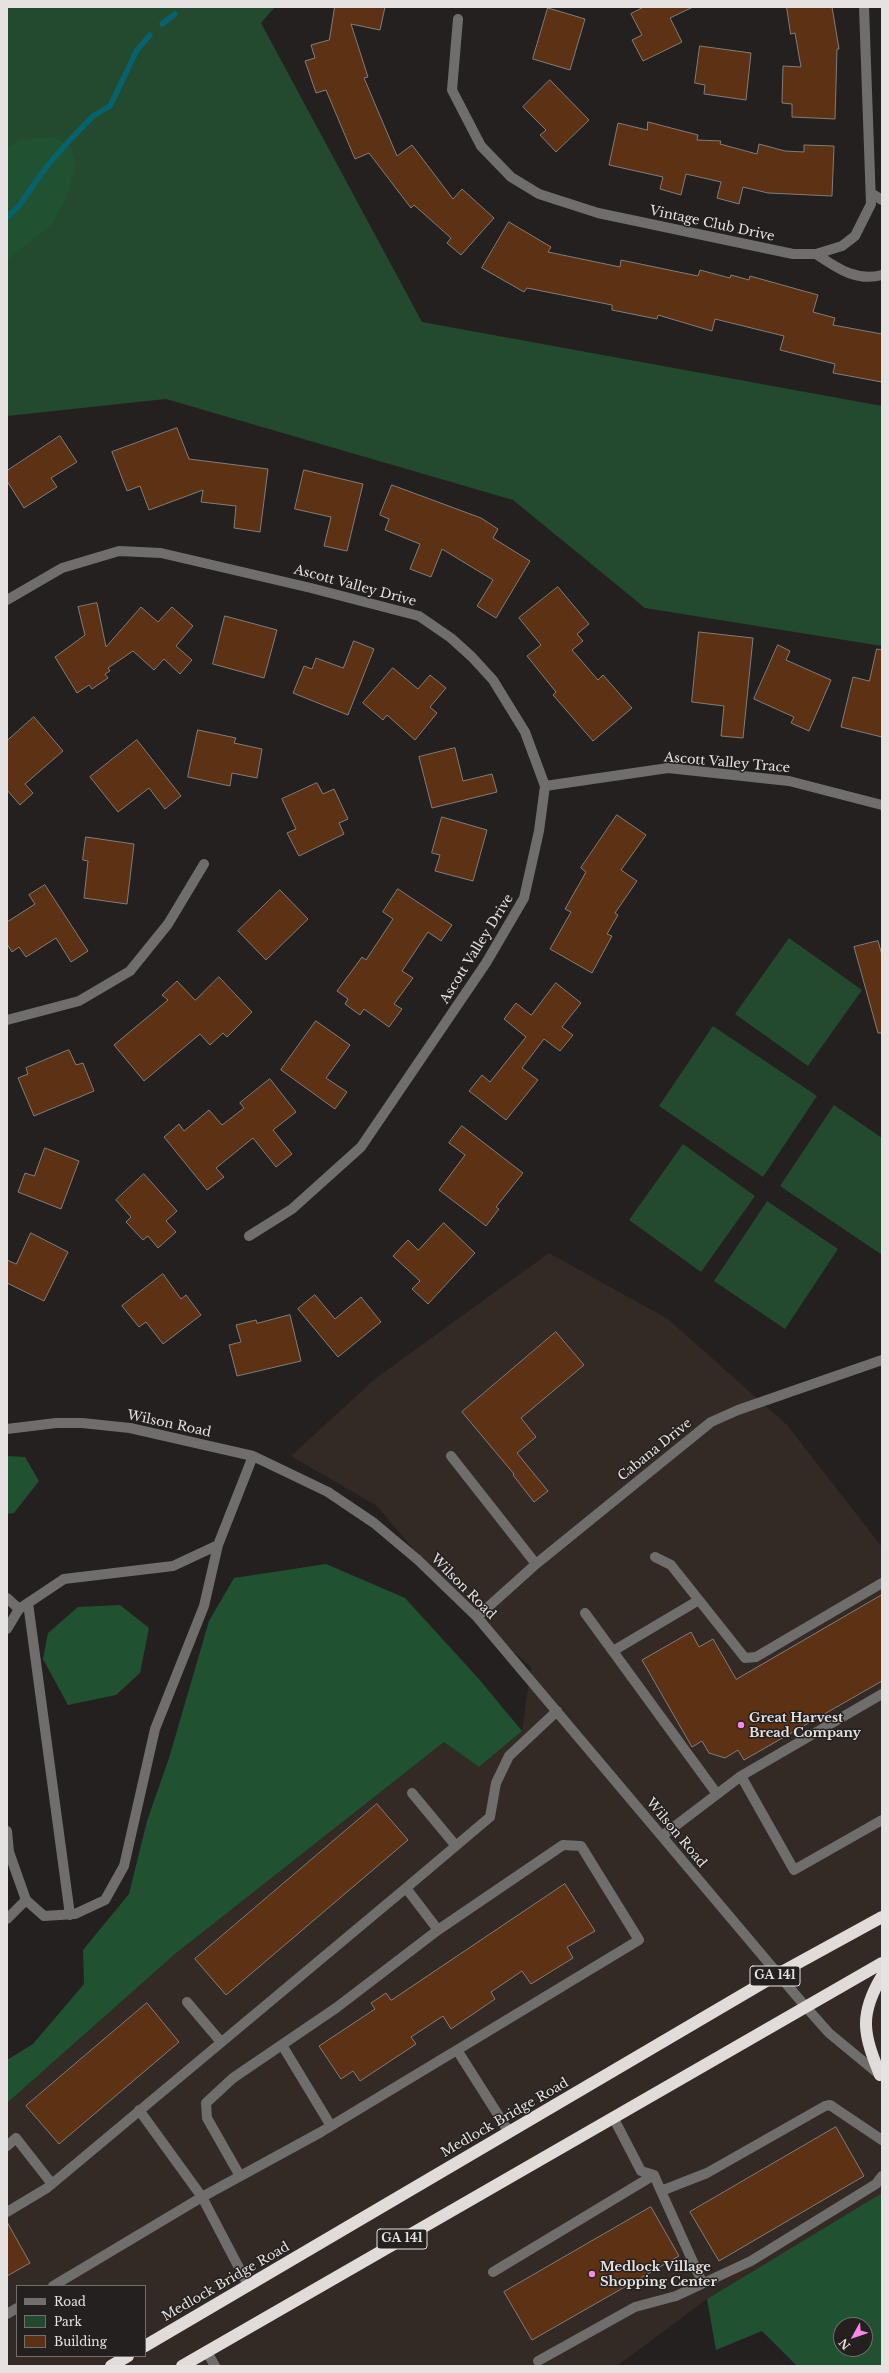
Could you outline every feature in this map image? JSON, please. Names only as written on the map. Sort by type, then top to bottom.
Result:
[{"type":"highway","name":"Medlock Bridge Road","points":[[146,2345],[778,1974],[882,1917]]},
{"type":"highway","name":"GA 141","points":[[182,2366],[882,1963]]},
{"type":"highway","points":[[881,2076],[868,2046],[865,2026],[871,1994],[882,1976]]},
{"type":"highway","points":[[111,2366],[126,2357]]},
{"type":"street","name":"Vintage Club Drive","points":[[458,19],[452,90],[481,146],[511,177],[539,194],[598,213],[793,254],[816,254],[842,246],[855,236],[871,204],[872,193],[864,7]]},
{"type":"street","points":[[872,193],[882,200]]},
{"type":"street","points":[[816,254],[846,273],[865,277],[882,275]]},
{"type":"street","name":"Ascott Valley Drive","points":[[7,600],[62,568],[119,550],[161,553],[311,588],[419,616],[451,638],[472,657],[492,680],[525,732],[545,786],[539,831],[524,898],[486,963],[361,1147],[292,1209],[249,1236]]},
{"type":"street","name":"Ascott Valley Trace","points":[[545,786],[668,768],[789,781],[882,805]]},
{"type":"street","points":[[7,1020],[79,1001],[130,970],[168,924],[204,864]]},
{"type":"street","name":"Cabana Drive","points":[[477,1617],[536,1564],[711,1422],[738,1410],[882,1360]]},
{"type":"street","name":"Wilson Road","points":[[7,1429],[56,1423],[82,1423],[130,1428],[253,1456],[328,1492],[374,1523],[418,1560],[477,1617],[558,1711],[805,2006],[829,2033],[881,2076]]},
{"type":"street","points":[[7,1831],[9,1852],[26,1900],[44,1916],[70,1915],[104,1900],[124,1866],[155,1729],[204,1606],[218,1545],[253,1456]]},
{"type":"street","points":[[451,1456],[536,1564]]},
{"type":"street","points":[[7,1628],[19,1609],[64,1579],[173,1566],[218,1545]]},
{"type":"street","points":[[655,1557],[671,1565],[745,1658],[756,1657],[882,1583]]},
{"type":"street","points":[[7,1598],[19,1609]]},
{"type":"street","points":[[613,1651],[699,1600]]},
{"type":"street","points":[[28,1603],[70,1915]]},
{"type":"street","points":[[585,1613],[717,1794]]},
{"type":"street","points":[[662,1836],[741,1776],[882,1694]]},
{"type":"street","points":[[7,2212],[52,2184],[490,1817],[496,1783],[509,1756],[558,1711]]},
{"type":"street","points":[[741,1776],[794,1870],[882,1820]]},
{"type":"street","points":[[412,1793],[456,1846]]},
{"type":"street","points":[[55,2285],[202,2197],[331,2126],[639,1940],[581,1846],[563,1845],[438,1930],[336,2008],[233,2078],[206,2103],[207,2118],[240,2176]]},
{"type":"street","points":[[406,1888],[438,1930]]},
{"type":"street","points":[[7,1919],[26,1900]]},
{"type":"street","points":[[187,2002],[221,2042]]},
{"type":"street","points":[[282,2045],[331,2126]]},
{"type":"street","points":[[457,2050],[509,2132]]},
{"type":"street","points":[[661,2191],[707,2173],[825,2106],[830,2105],[882,2140]]},
{"type":"street","points":[[139,2110],[202,2197],[248,2286]]},
{"type":"street","points":[[613,2117],[641,2171],[654,2175],[702,2282]]},
{"type":"street","points":[[7,2146],[16,2138],[52,2184]]},
{"type":"street","points":[[493,2272],[654,2175]]},
{"type":"street","points":[[538,2361],[635,2307],[676,2296],[702,2282],[750,2261],[876,2184],[882,2176]]},
{"type":"street","points":[[7,2314],[16,2309]]},
{"type":"street","points":[[207,2352],[215,2366]]},
{"type":"shaded area","points":[[549,1253],[668,1319],[787,1425],[882,1547],[882,2193],[707,2299],[617,2366],[7,2366],[7,2103],[175,1954],[444,1742],[479,1767],[522,1731],[531,1667],[459,1604],[377,1506],[291,1456],[376,1378]]},
{"type":"green space","points":[[7,7],[275,7],[261,23],[422,322],[882,406],[882,646],[645,608],[513,500],[166,399],[7,416]]},
{"type":"green space","points":[[53,137],[71,147],[76,165],[66,200],[51,225],[7,260],[7,148],[20,140]]},
{"type":"green space","points":[[789,938],[862,990],[808,1066],[735,1014]]},
{"type":"green space","points":[[713,1026],[817,1096],[763,1177],[659,1106]]},
{"type":"green space","points":[[834,1105],[882,1138],[882,1255],[780,1186]]},
{"type":"green space","points":[[683,1144],[755,1196],[701,1272],[629,1220]]},
{"type":"green space","points":[[767,1201],[838,1249],[785,1329],[714,1281]]},
{"type":"green space","points":[[7,1456],[25,1457],[39,1481],[14,1513],[7,1514]]},
{"type":"green space","points":[[326,1564],[405,1598],[478,1678],[522,1731],[479,1767],[444,1742],[175,1954],[7,2103],[7,2060],[33,2044],[84,1984],[83,1950],[129,1894],[147,1821],[169,1758],[209,1621],[234,1578]]},
{"type":"green space","points":[[120,1605],[149,1628],[140,1673],[116,1695],[68,1705],[43,1659],[48,1633],[78,1607]]},
{"type":"green space","points":[[882,2193],[882,2366],[797,2366],[762,2331],[716,2350],[707,2299]]},
{"type":"building","points":[[335,7],[385,7],[380,30],[351,24],[368,77],[364,78],[397,156],[412,145],[453,199],[462,189],[494,218],[461,255],[447,243],[451,238],[414,205],[411,208],[369,153],[355,159],[326,90],[316,93],[305,61],[315,58],[311,45],[329,40]]},
{"type":"building","points":[[644,7],[693,7],[670,18],[682,42],[643,61],[632,40],[642,35],[631,14]]},
{"type":"building","points":[[787,7],[832,7],[839,49],[837,49],[835,119],[792,117],[792,104],[782,103],[783,66],[801,67],[795,33],[791,34]]},
{"type":"building","points":[[548,8],[585,19],[570,70],[533,59]]},
{"type":"building","points":[[700,46],[751,53],[746,100],[704,94],[705,85],[695,83]]},
{"type":"building","points":[[550,80],[589,120],[556,152],[540,135],[546,130],[523,107]]},
{"type":"building","points":[[648,122],[698,135],[697,140],[721,141],[720,144],[757,154],[759,144],[785,151],[804,152],[804,145],[834,146],[832,196],[768,193],[743,187],[739,204],[717,198],[721,182],[686,174],[681,195],[660,189],[663,177],[609,165],[618,123],[647,130]]},
{"type":"building","points":[[509,222],[551,247],[548,252],[620,267],[621,260],[698,276],[700,270],[730,278],[731,275],[749,280],[750,276],[818,295],[813,312],[835,318],[833,325],[882,334],[882,382],[833,373],[835,364],[780,350],[784,336],[715,319],[712,331],[658,315],[657,319],[612,310],[612,305],[527,288],[524,292],[482,268]]},
{"type":"building","points":[[177,428],[189,459],[268,469],[260,532],[234,528],[236,506],[201,502],[203,490],[149,510],[140,486],[127,491],[112,452]]},
{"type":"building","points":[[60,436],[77,462],[51,478],[57,487],[24,508],[7,481],[7,471]]},
{"type":"building","points":[[304,470],[363,484],[347,551],[324,546],[331,517],[295,509]]},
{"type":"building","points":[[392,485],[481,518],[498,529],[493,538],[530,561],[496,618],[477,606],[493,580],[442,549],[431,577],[410,569],[420,544],[385,530],[389,519],[380,515]]},
{"type":"building","points":[[558,587],[589,624],[577,634],[583,641],[572,650],[598,680],[603,675],[632,708],[593,741],[553,695],[556,692],[527,656],[541,645],[519,618]]},
{"type":"building","points":[[97,603],[106,647],[141,607],[158,622],[172,607],[193,626],[176,646],[192,660],[180,674],[164,659],[154,670],[133,651],[108,668],[110,671],[105,674],[108,678],[92,689],[89,685],[77,693],[55,657],[85,635],[78,607]]},
{"type":"building","points":[[225,616],[277,630],[264,678],[213,664]]},
{"type":"building","points":[[699,632],[753,638],[743,738],[721,736],[724,706],[692,702]]},
{"type":"building","points":[[354,641],[374,649],[348,715],[293,693],[304,666],[312,669],[316,658],[343,668]]},
{"type":"building","points":[[778,645],[790,651],[786,660],[831,680],[809,731],[791,723],[794,717],[754,699]]},
{"type":"building","points":[[877,649],[882,650],[882,737],[841,727],[853,677],[869,681]]},
{"type":"building","points":[[393,668],[418,689],[430,675],[446,688],[430,707],[437,713],[415,740],[387,715],[383,720],[363,703]]},
{"type":"building","points":[[34,717],[63,751],[25,784],[33,793],[20,805],[7,790],[7,741]]},
{"type":"building","points":[[198,730],[236,738],[234,743],[262,749],[257,778],[232,773],[230,786],[188,777]]},
{"type":"building","points":[[137,740],[181,796],[165,809],[149,788],[118,812],[90,777]]},
{"type":"building","points":[[455,748],[463,781],[492,774],[497,792],[432,808],[419,757]]},
{"type":"building","points":[[317,783],[323,794],[334,789],[348,819],[339,823],[344,834],[299,856],[287,833],[296,829],[282,799]]},
{"type":"building","points":[[617,815],[646,835],[621,870],[637,881],[615,913],[618,915],[607,934],[612,936],[592,973],[550,949],[571,912],[565,909],[586,872],[581,868]]},
{"type":"building","points":[[442,817],[487,830],[473,881],[435,871],[440,855],[432,853]]},
{"type":"building","points":[[86,837],[134,844],[127,904],[84,898],[88,861],[83,860]]},
{"type":"building","points":[[45,885],[88,951],[71,962],[56,938],[26,957],[19,947],[12,952],[7,944],[7,922],[35,904],[29,895]]},
{"type":"building","points":[[398,889],[452,925],[441,941],[428,932],[402,971],[413,978],[394,1004],[402,1009],[389,1027],[364,1009],[360,1015],[345,1004],[348,999],[337,991],[362,957],[366,960],[393,919],[383,912]]},
{"type":"building","points":[[280,890],[308,919],[266,960],[238,931]]},
{"type":"building","points":[[878,941],[882,955],[882,1033],[878,1033],[854,947]]},
{"type":"building","points":[[219,977],[252,1012],[227,1037],[223,1033],[210,1045],[200,1034],[144,1081],[114,1045],[168,1000],[162,995],[177,981],[195,1000]]},
{"type":"building","points":[[556,983],[581,1003],[562,1027],[573,1035],[560,1051],[544,1039],[522,1068],[538,1080],[506,1120],[469,1091],[482,1075],[490,1082],[526,1037],[504,1019],[516,1003],[531,1015]]},
{"type":"building","points":[[316,1021],[350,1045],[326,1078],[347,1092],[335,1109],[281,1070]]},
{"type":"building","points":[[69,1050],[76,1065],[83,1063],[94,1091],[34,1116],[18,1078],[28,1074],[26,1068]]},
{"type":"building","points":[[270,1079],[296,1112],[273,1130],[292,1154],[276,1167],[253,1138],[216,1168],[224,1177],[207,1190],[164,1137],[179,1124],[184,1131],[209,1110],[222,1125],[244,1108],[240,1103]]},
{"type":"building","points":[[462,1126],[523,1173],[496,1207],[499,1209],[486,1226],[439,1190],[465,1155],[449,1143]]},
{"type":"building","points":[[45,1148],[79,1161],[61,1209],[18,1192],[25,1173],[34,1176]]},
{"type":"building","points":[[144,1174],[177,1211],[166,1221],[176,1232],[158,1248],[148,1236],[143,1240],[126,1222],[131,1217],[116,1200]]},
{"type":"building","points":[[444,1223],[475,1253],[428,1304],[412,1289],[420,1281],[393,1256],[408,1240],[418,1250]]},
{"type":"building","points":[[31,1233],[68,1252],[44,1301],[7,1283],[7,1260],[16,1264]]},
{"type":"building","points":[[163,1274],[181,1299],[186,1295],[201,1315],[163,1344],[146,1322],[139,1327],[122,1306]]},
{"type":"building","points":[[315,1295],[335,1319],[361,1297],[381,1322],[338,1357],[298,1309]]},
{"type":"building","points":[[290,1315],[301,1361],[237,1376],[229,1345],[241,1342],[236,1325],[256,1320],[257,1323]]},
{"type":"building","points":[[556,1332],[584,1365],[521,1418],[536,1437],[517,1453],[548,1491],[534,1502],[513,1475],[514,1474],[462,1412]]},
{"type":"building","points":[[882,1595],[882,1681],[744,1760],[738,1750],[725,1758],[709,1753],[702,1741],[692,1747],[642,1660],[691,1632],[699,1647],[713,1639],[736,1679]]},
{"type":"building","points":[[377,1804],[408,1840],[226,1995],[195,1959]]},
{"type":"building","points":[[565,1884],[595,1931],[567,1947],[573,1958],[531,1984],[522,1971],[491,1992],[495,1999],[451,2029],[443,2016],[411,2037],[416,2044],[360,2081],[353,2071],[341,2079],[319,2046],[375,2009],[371,2003],[386,1993],[391,2000]]},
{"type":"building","points":[[147,2003],[179,2042],[59,2144],[26,2106]]},
{"type":"building","points":[[836,2127],[864,2176],[719,2261],[690,2212]]},
{"type":"building","name":"Medlock Village Shopping Center","points":[[651,2207],[679,2256],[532,2340],[504,2292]]},
{"type":"building","points":[[7,2222],[30,2263],[7,2276]]},
{"type":"waterway","points":[[162,24],[175,14]]},
{"type":"waterway","points":[[7,217],[19,206],[44,170],[67,143],[93,116],[110,106],[137,50],[150,35]]},
{"type":"place","name":"Great Harvest Bread Company","points":[[741,1725]]},
{"type":"place","name":"Medlock Village Shopping Center","points":[[592,2274]]}]
